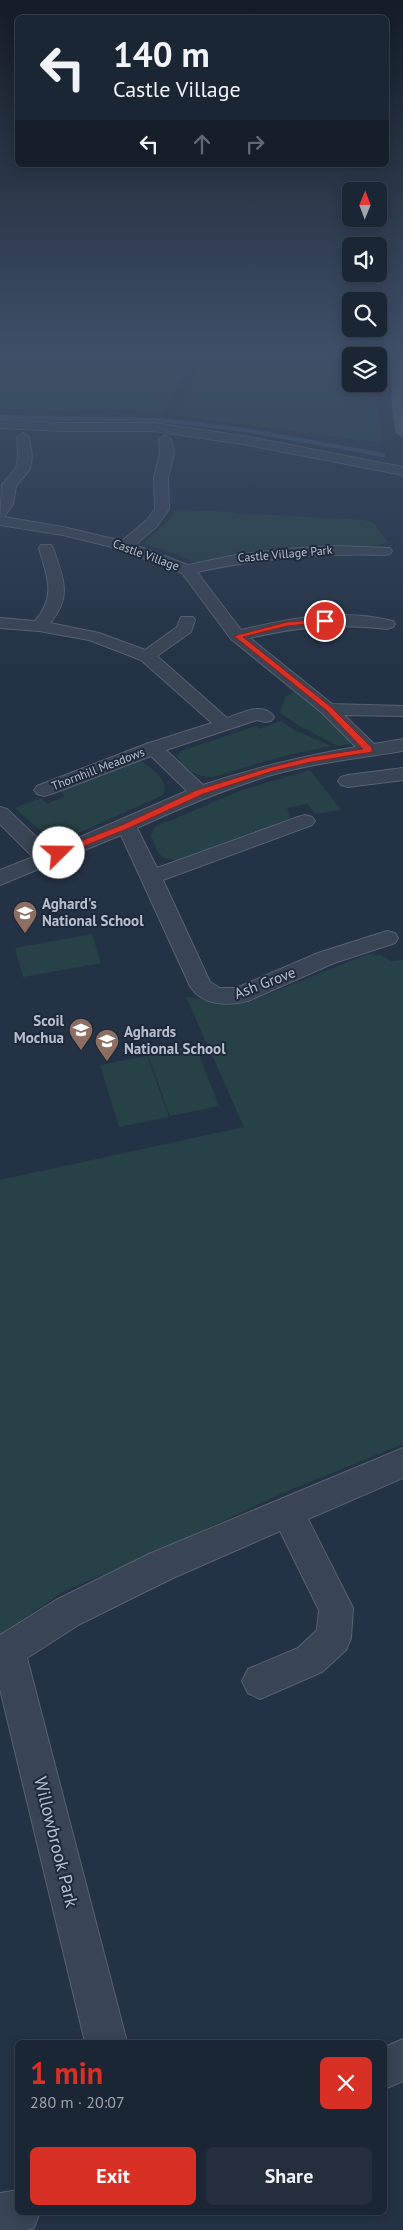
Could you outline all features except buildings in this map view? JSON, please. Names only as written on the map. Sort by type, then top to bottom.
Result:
[{"type":"street","points":[[0,514],[6,504],[9,485],[23,469],[24,459]]},
{"type":"street","points":[[126,546],[152,523],[162,509],[161,476],[166,459]]},
{"type":"street","points":[[341,459],[403,471]]},
{"type":"street","name":"Castle Village","points":[[0,521],[63,531],[126,546],[187,570],[237,636],[328,709],[369,750]]},
{"type":"street","points":[[39,626],[50,616],[59,594],[46,548]]},
{"type":"street","name":"Castle Village Park","points":[[187,570],[236,558],[284,553],[332,549],[385,551]]},
{"type":"street","points":[[147,656],[185,629],[187,620]]},
{"type":"street","points":[[237,636],[296,623],[344,620],[387,624]]},
{"type":"street","points":[[0,623],[39,626],[93,636],[147,656],[224,724]]},
{"type":"street","points":[[328,709],[403,711]]},
{"type":"street","name":"Thornhill Meadows","points":[[44,790],[153,748],[224,724],[260,713],[265,717]]},
{"type":"street","points":[[0,878],[126,826],[200,792],[271,769],[311,760],[403,745]]},
{"type":"street","name":"Thornhill Meadows","points":[[153,748],[200,792]]},
{"type":"street","points":[[348,781],[403,774]]},
{"type":"street","points":[[0,813],[46,858]]},
{"type":"street","points":[[152,877],[305,821]]},
{"type":"street","name":"Ash Grove","points":[[126,826],[152,877],[201,986],[215,995],[227,997],[240,995],[326,958],[387,938]]},
{"type":"street","points":[[4,1652],[68,1612],[161,1566],[403,1463]]},
{"type":"street","points":[[260,1681],[310,1660],[334,1638],[336,1608],[288,1513]]},
{"type":"street","name":"Willowbrook Park","points":[[4,1652],[105,2040]]},
{"type":"street","points":[[387,2067],[403,2060]]},
{"type":"street","points":[[0,2215],[15,2212]]},
{"type":"green space","points":[[173,510],[364,520],[374,523],[388,543],[363,547],[336,546],[283,549],[239,554],[199,563],[144,543],[172,517]]},
{"type":"green space","points":[[294,692],[350,738],[352,741],[350,744],[338,746],[301,727],[280,713],[285,697]]},
{"type":"green space","points":[[281,721],[294,730],[332,746],[287,755],[213,777],[202,776],[192,772],[183,765],[177,756],[181,751],[256,726],[260,729]]},
{"type":"green space","points":[[140,760],[162,779],[164,784],[163,795],[63,840],[52,841],[15,808],[41,798],[47,804],[65,796],[60,791],[64,785]]},
{"type":"green space","points":[[310,770],[341,810],[315,814],[308,804],[287,808],[290,816],[289,819],[177,860],[161,856],[157,850],[151,835],[155,827],[242,790]]},
{"type":"green space","name":"Aghard's National School","points":[[92,934],[101,963],[23,977],[15,948]]},
{"type":"green space","points":[[368,954],[381,955],[391,961],[403,960],[403,1444],[278,1495],[144,1558],[66,1590],[0,1634],[0,1180],[244,1127],[186,997],[227,1003],[246,1003]]},
{"type":"green space","points":[[195,1045],[219,1106],[170,1116],[148,1055]]},
{"type":"green space","name":"Scoil Mochua","points":[[147,1056],[169,1117],[119,1127],[100,1065]]},
{"type":"place","name":"Aghard's National School","points":[[25,934]]},
{"type":"place","name":"Scoil Mochua","points":[[81,1051]]},
{"type":"place","name":"Aghards National School","points":[[107,1062]]},
{"type":"route","points":[[59,853],[126,826],[200,792],[271,769],[369,750],[328,709],[237,636],[287,624],[325,621]]}]
